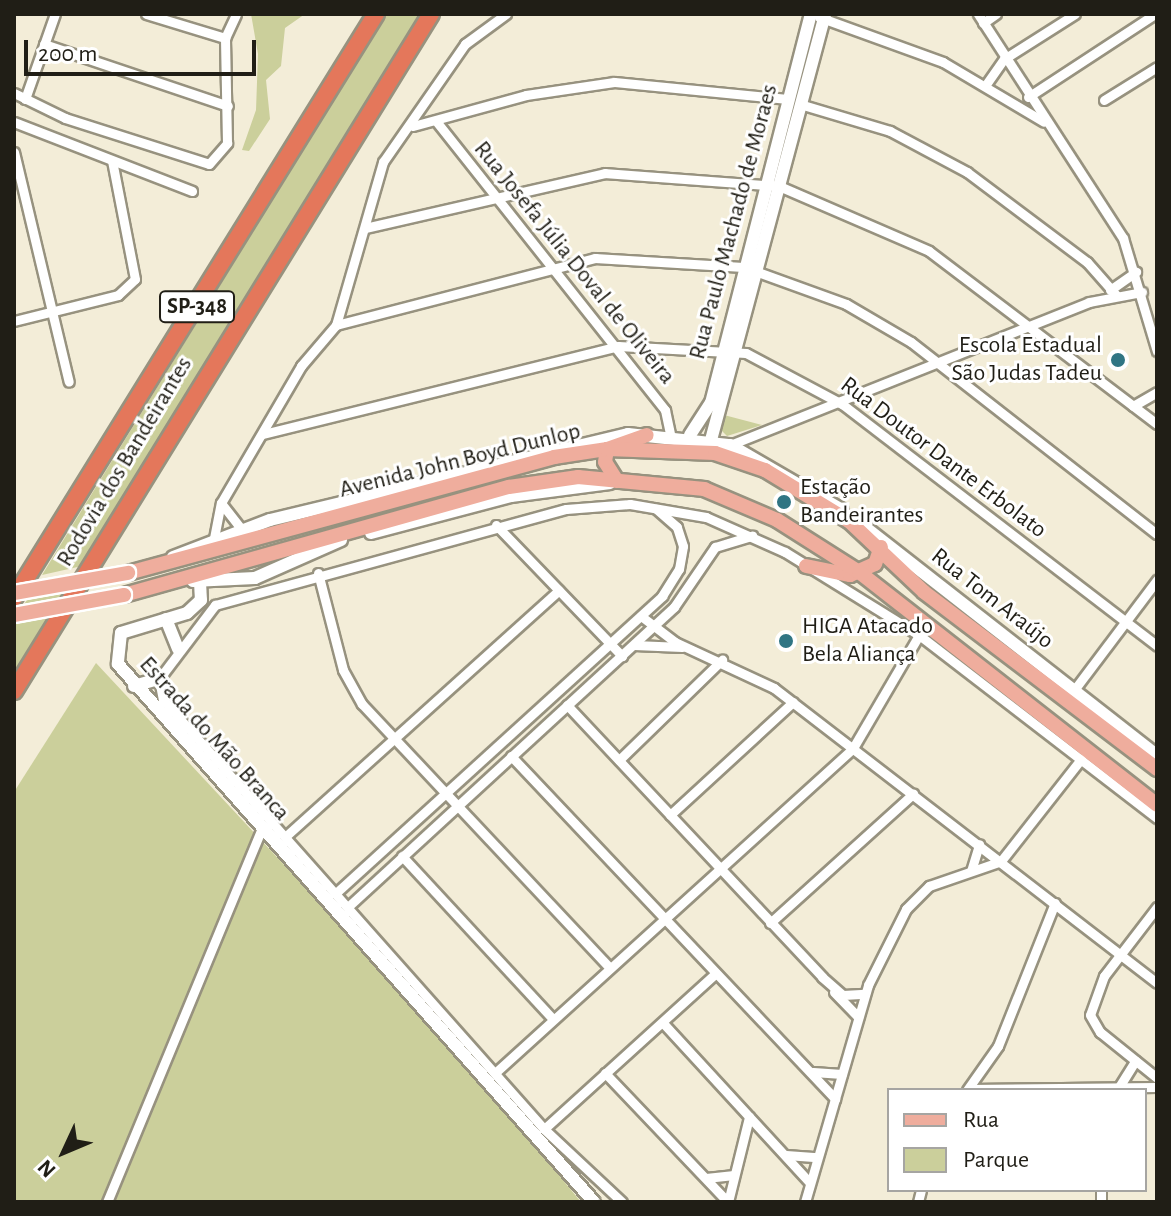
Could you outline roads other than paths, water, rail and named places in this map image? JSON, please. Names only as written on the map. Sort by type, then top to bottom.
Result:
[{"type":"highway","name":"Rodovia dos Bandeirantes","points":[[14,595],[376,14]]},
{"type":"highway","name":"Rodovia dos Bandeirantes","points":[[14,691],[431,14]]},
{"type":"main road","points":[[617,481],[606,466],[607,449],[647,435]]},
{"type":"main road","name":"Avenida John Boyd Dunlop","points":[[14,595],[153,568],[498,471],[607,449],[715,453],[814,495],[866,531],[924,592],[1157,769]]},
{"type":"main road","name":"Avenida John Boyd Dunlop","points":[[14,615],[194,581],[284,545],[509,487],[562,478],[617,481],[733,498],[859,572],[1157,805]]},
{"type":"main road","points":[[806,566],[835,575],[859,572],[875,564],[881,547]]},
{"type":"street","points":[[25,99],[55,14]]},
{"type":"street","points":[[146,14],[225,38]]},
{"type":"street","points":[[14,93],[200,164],[216,158],[227,143],[225,38],[236,14]]},
{"type":"street","points":[[336,325],[383,162],[413,126],[465,44],[506,14]]},
{"type":"street","points":[[805,14],[826,17],[987,83],[1010,96],[1053,129]]},
{"type":"street","name":"Rua Paulo Machado de Moraes","points":[[711,440],[729,351],[772,185],[788,99],[811,14]]},
{"type":"street","points":[[996,14],[980,18],[1028,97],[1109,213],[1136,272],[1157,351]]},
{"type":"street","points":[[987,83],[1004,59],[1075,14]]},
{"type":"street","points":[[1010,96],[1028,97],[1155,14]]},
{"type":"street","name":"Rua Paulo Machado de Moraes","points":[[772,185],[803,105],[826,17]]},
{"type":"street","points":[[44,44],[228,106]]},
{"type":"street","points":[[1104,100],[1157,67]]},
{"type":"street","points":[[413,126],[526,95],[614,82],[788,99]]},
{"type":"street","points":[[803,105],[890,131],[967,172],[1115,292],[1142,292]]},
{"type":"street","name":"Rua Josefa Júlia Doval de Oliveira","points":[[436,121],[618,346],[665,410],[670,434]]},
{"type":"street","points":[[14,122],[192,191]]},
{"type":"street","points":[[14,152],[69,382]]},
{"type":"street","points":[[14,321],[118,295],[135,279],[112,161]]},
{"type":"street","points":[[365,228],[492,194],[605,173],[772,185],[929,251],[1155,421]]},
{"type":"street","points":[[214,538],[221,503],[317,342],[336,325],[552,268],[609,258],[749,269],[846,304],[934,364],[1157,534]]},
{"type":"street","points":[[730,445],[842,404],[934,364],[1099,300],[1115,292],[1136,272]]},
{"type":"street","name":"Rua Doutor Dante Erbolato","points":[[263,434],[618,346],[729,351],[842,404],[1157,646]]},
{"type":"street","name":"Rua Paulo Machado de Moraes","points":[[690,435],[707,414],[729,351]]},
{"type":"street","points":[[1133,406],[1157,392]]},
{"type":"street","points":[[153,568],[214,538],[241,529],[586,440],[670,434],[711,440],[730,445],[814,495]]},
{"type":"street","points":[[242,580],[299,563],[335,542],[511,496],[617,481],[630,504]]},
{"type":"street","points":[[221,503],[241,529]]},
{"type":"street","points":[[134,686],[159,679],[178,649],[215,605],[274,584],[519,519],[630,504],[653,507],[756,536],[919,635],[1157,818]]},
{"type":"street","points":[[337,892],[641,616],[683,558],[677,527],[653,507]]},
{"type":"street","points":[[519,519],[523,552]]},
{"type":"street","points":[[496,525],[622,656]]},
{"type":"street","name":"Rua Tom Araújo","points":[[866,531],[1157,755]]},
{"type":"street","points":[[350,905],[657,624],[715,547],[756,536]]},
{"type":"street","points":[[318,573],[350,688],[610,968]]},
{"type":"street","points":[[194,581],[242,580],[274,584]]},
{"type":"street","points":[[1074,690],[1157,580]]},
{"type":"street","name":"Estrada do Mão Branca","points":[[194,581],[196,607],[166,619],[134,624],[115,642],[115,657],[134,686],[470,1059],[594,1202]]},
{"type":"street","points":[[286,836],[559,590]]},
{"type":"street","points":[[641,616],[657,624],[686,647]]},
{"type":"street","points":[[166,619],[178,649]]},
{"type":"street","points":[[496,1072],[853,748],[919,635]]},
{"type":"street","points":[[634,645],[686,647],[722,660],[793,702],[1157,983]]},
{"type":"street","points":[[619,760],[722,660]]},
{"type":"street","points":[[159,679],[163,700],[350,905],[544,1129],[622,1202]]},
{"type":"street","points":[[670,815],[793,702]]},
{"type":"street","points":[[567,705],[858,1017]]},
{"type":"street","points":[[511,756],[835,1099]]},
{"type":"street","points":[[805,1202],[865,994],[916,896],[1001,861],[1081,759]]},
{"type":"street","points":[[770,923],[913,794]]},
{"type":"street","points":[[107,1202],[262,827]]},
{"type":"street","points":[[971,871],[979,844]]},
{"type":"street","points":[[402,856],[553,1019]]},
{"type":"street","points":[[969,1088],[983,1066],[1055,903]]},
{"type":"street","points":[[1157,907],[1120,954],[1090,1015],[1135,1061],[1157,1078]]},
{"type":"street","points":[[544,1129],[716,973]]},
{"type":"street","points":[[822,977],[843,995],[865,994]]},
{"type":"street","points":[[663,1023],[809,1182]]},
{"type":"street","points":[[456,1026],[470,1059]]},
{"type":"street","points":[[1118,1087],[1135,1061]]},
{"type":"street","points":[[801,1063],[824,1078],[842,1074]]},
{"type":"street","points":[[983,1066],[1003,1088]]},
{"type":"street","points":[[1134,1088],[1148,1071]]},
{"type":"street","points":[[605,1073],[728,1202]]},
{"type":"street","points":[[1109,1088],[1157,1087]]},
{"type":"street","points":[[728,1202],[749,1117]]},
{"type":"street","points":[[742,1145],[770,1139]]},
{"type":"street","points":[[783,1153],[817,1157]]},
{"type":"street","points":[[705,1178],[734,1175]]},
{"type":"place","name":"Escola Estadual São Judas Tadeu","points":[[1118,360]]},
{"type":"place","name":"Estação Bandeirantes","points":[[784,502]]},
{"type":"place","name":"HIGA Atacado Bela Aliança","points":[[786,641]]}]
